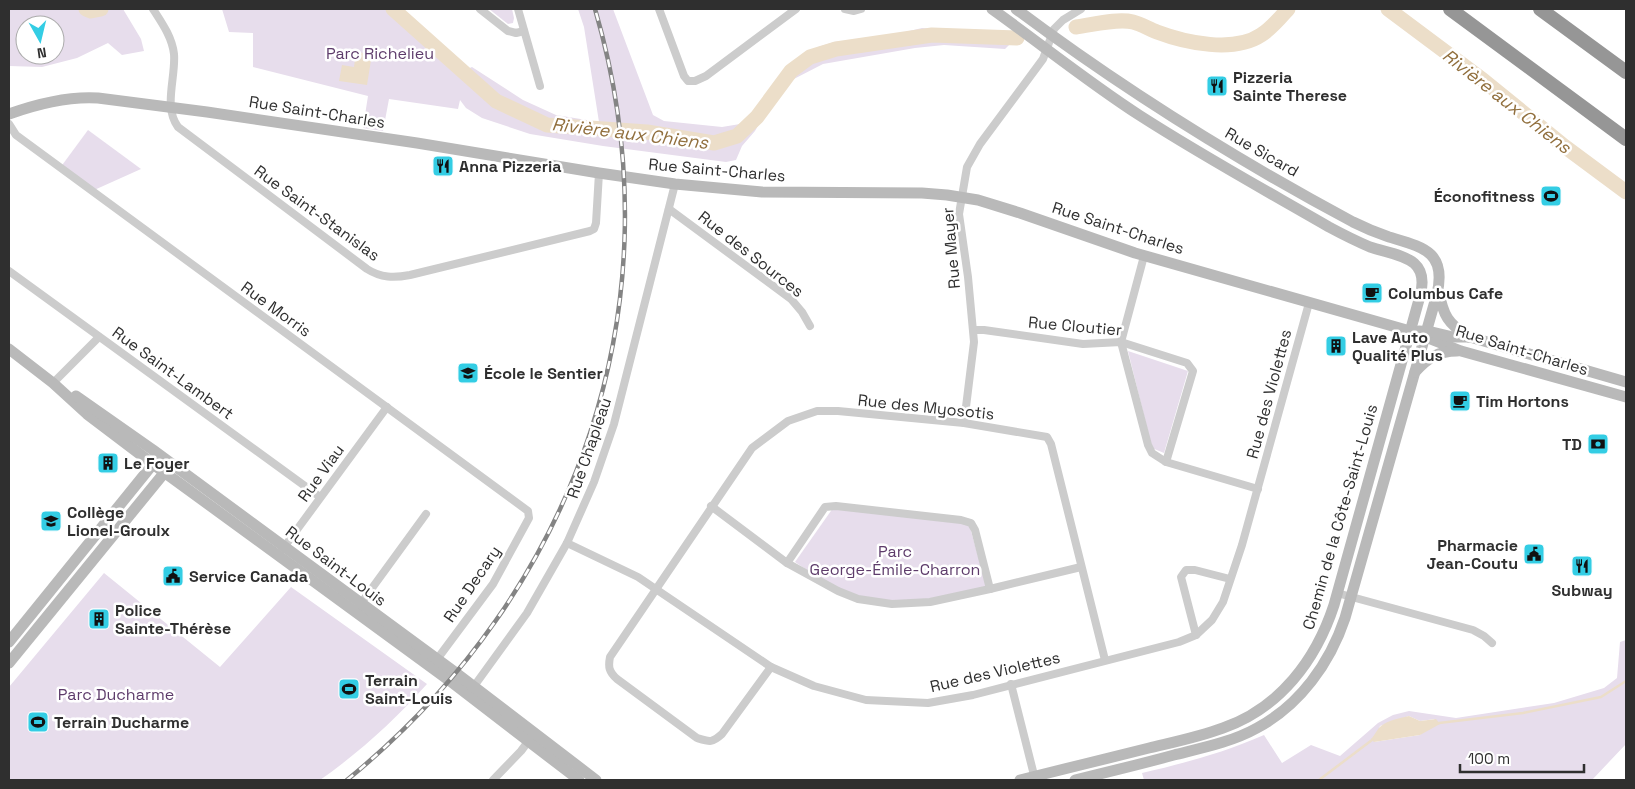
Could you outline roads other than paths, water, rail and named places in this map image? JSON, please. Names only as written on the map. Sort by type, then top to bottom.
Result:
[{"type":"highway","points":[[1450,9],[1626,141]]},
{"type":"highway","points":[[1540,9],[1626,72]]},
{"type":"street","points":[[153,9],[164,27],[173,48],[171,108]]},
{"type":"street","points":[[480,9],[510,32],[524,30]]},
{"type":"street","points":[[518,9],[540,86]]},
{"type":"street","points":[[658,9],[684,76],[690,81],[706,76],[796,9]]},
{"type":"street","points":[[845,9],[854,11],[861,9]]},
{"type":"street","name":"Rue Sicard","points":[[992,9],[1109,95],[1183,142],[1352,239],[1373,248],[1403,256],[1414,264],[1420,274],[1422,287],[1410,331]]},
{"type":"street","name":"Rue Sicard","points":[[1016,9],[1128,89],[1190,129],[1360,226],[1424,249],[1432,255],[1440,274],[1425,334]]},
{"type":"street","points":[[1052,35],[1054,29],[1060,23],[1081,9]]},
{"type":"street","name":"Rue Mayer","points":[[964,423],[974,342],[968,277],[959,214],[967,167],[974,153],[1043,59],[1052,35]]},
{"type":"street","name":"Rue Saint-Charles","points":[[9,114],[45,103],[82,98],[101,99],[407,142],[599,174],[675,184],[756,192],[910,193],[961,197],[1008,209],[1144,256],[1309,303],[1410,331],[1453,337],[1470,337],[1626,382]]},
{"type":"street","name":"Rue Saint-Stanislas","points":[[171,108],[174,122],[189,136],[367,269],[386,277],[418,273],[593,230],[596,223],[599,174]]},
{"type":"street","name":"Rue Morris","points":[[9,124],[16,135],[530,513]]},
{"type":"street","points":[[1183,142],[1190,129]]},
{"type":"street","name":"Rue Chapleau","points":[[471,691],[527,613],[567,543],[594,482],[614,424],[675,184]]},
{"type":"street","points":[[1287,202],[1295,190]]},
{"type":"street","name":"Rue des Sources","points":[[669,209],[790,300],[802,312],[810,326]]},
{"type":"street","points":[[1144,256],[1121,342],[1148,445],[1152,453],[1166,462],[1258,488]]},
{"type":"street","name":"Rue Saint-Lambert","points":[[9,271],[320,497]]},
{"type":"street","points":[[1438,288],[1446,318],[1456,329],[1470,337]]},
{"type":"street","name":"Rue des Violettes","points":[[567,543],[638,576],[771,667],[814,686],[866,700],[928,703],[973,695],[1178,642],[1196,634],[1212,620],[1223,602],[1258,488],[1309,303]]},
{"type":"street","name":"Rue Cloutier","points":[[974,330],[1083,344],[1121,342],[1187,363],[1193,371],[1166,462]]},
{"type":"street","name":"Chemin de la Côte-Saint-Louis","points":[[1020,780],[1035,778],[1224,728],[1258,710],[1289,684],[1320,642],[1328,622],[1410,331]]},
{"type":"street","name":"Rue Saint-Charles","points":[[1425,334],[1461,351],[1626,397]]},
{"type":"street","name":"Chemin de la Côte-Saint-Louis","points":[[1075,780],[1092,778],[1227,741],[1255,730],[1301,694],[1317,674],[1334,646],[1352,597],[1425,334]]},
{"type":"street","points":[[53,382],[99,336]]},
{"type":"street","name":"Rue Saint-Louis","points":[[9,349],[53,382],[87,414],[156,459],[532,737],[596,780]]},
{"type":"street","points":[[1414,373],[1426,360],[1435,354],[1461,351]]},
{"type":"street","points":[[1564,380],[1568,366]]},
{"type":"street","points":[[1577,384],[1581,370]]},
{"type":"street","name":"Rue Viau","points":[[281,551],[387,407]]},
{"type":"street","name":"Rue des Myosotis","points":[[771,667],[722,734],[709,742],[697,738],[616,679],[611,674],[609,666],[610,657],[752,448],[788,421],[817,411],[838,411],[964,423],[1047,437],[1051,444],[1105,660]]},
{"type":"street","points":[[9,642],[156,459]]},
{"type":"street","points":[[9,663],[168,468]]},
{"type":"street","points":[[1368,484],[1382,488]]},
{"type":"street","points":[[711,506],[787,563],[838,591],[858,599],[892,604],[930,602],[990,590],[1081,567]]},
{"type":"street","points":[[787,563],[825,507],[836,506],[961,520],[970,524],[975,530],[990,590]]},
{"type":"street","name":"Rue Decary","points":[[434,664],[496,578],[530,518],[530,513]]},
{"type":"street","points":[[358,608],[426,514]]},
{"type":"street","points":[[1196,634],[1182,577],[1186,570],[1195,570],[1230,579]]},
{"type":"street","points":[[1337,593],[1473,630],[1492,643]]},
{"type":"street","points":[[1011,684],[1035,778]]},
{"type":"street","points":[[1289,684],[1301,694]]},
{"type":"street","points":[[493,780],[532,737]]},
{"type":"street","name":"Rue Saint-Louis","points":[[532,737],[579,780]]},
{"type":"waterway","name":"Rivière aux Chiens","points":[[86,9],[91,11],[101,9]]},
{"type":"waterway","name":"Rivière aux Chiens","points":[[393,9],[496,101],[547,125],[647,132],[714,143],[737,136],[757,117],[791,71],[810,57],[836,49],[932,35],[1017,38]]},
{"type":"waterway","name":"Rivière aux Chiens","points":[[1076,27],[1112,21],[1127,21],[1169,36],[1196,43],[1237,44],[1261,35],[1272,27],[1288,9]]},
{"type":"waterway","name":"Rivière aux Chiens","points":[[1388,9],[1483,80],[1564,146],[1626,192]]},
{"type":"waterway","points":[[1439,723],[1523,713],[1601,697],[1626,681]]},
{"type":"waterway","points":[[1319,780],[1372,740]]},
{"type":"railway","points":[[347,780],[428,704],[496,620],[550,529],[590,432],[615,331],[625,226],[618,118],[595,9]]},
{"type":"place","name":"Pizzeria Sainte Therese","points":[[1217,86]]},
{"type":"place","name":"Anna Pizzeria","points":[[443,166]]},
{"type":"place","name":"Éconofitness","points":[[1551,196]]},
{"type":"place","name":"Columbus Cafe","points":[[1372,293]]},
{"type":"place","name":"Lave Auto Qualité Plus","points":[[1336,346]]},
{"type":"place","name":"École le Sentier","points":[[468,373]]},
{"type":"place","name":"Tim Hortons","points":[[1460,401]]},
{"type":"place","name":"TD","points":[[1598,444]]},
{"type":"place","name":"Le Foyer","points":[[108,463]]},
{"type":"place","name":"Collège Lionel-Groulx","points":[[51,521]]},
{"type":"place","name":"Pharmacie Jean-Coutu","points":[[1534,554]]},
{"type":"place","name":"Subway","points":[[1582,566]]},
{"type":"place","name":"Service Canada","points":[[173,576]]},
{"type":"place","name":"Police Sainte-Thérèse","points":[[99,619]]},
{"type":"place","name":"Terrain Saint-Louis","points":[[349,689]]},
{"type":"place","name":"Terrain Ducharme","points":[[38,722]]},
{"type":"park label","name":"Parc Richelieu","points":[[380,53]]},
{"type":"park label","name":"Parc George-Émile-Charron","points":[[895,560]]},
{"type":"park label","name":"Parc Ducharme","points":[[116,694]]}]
